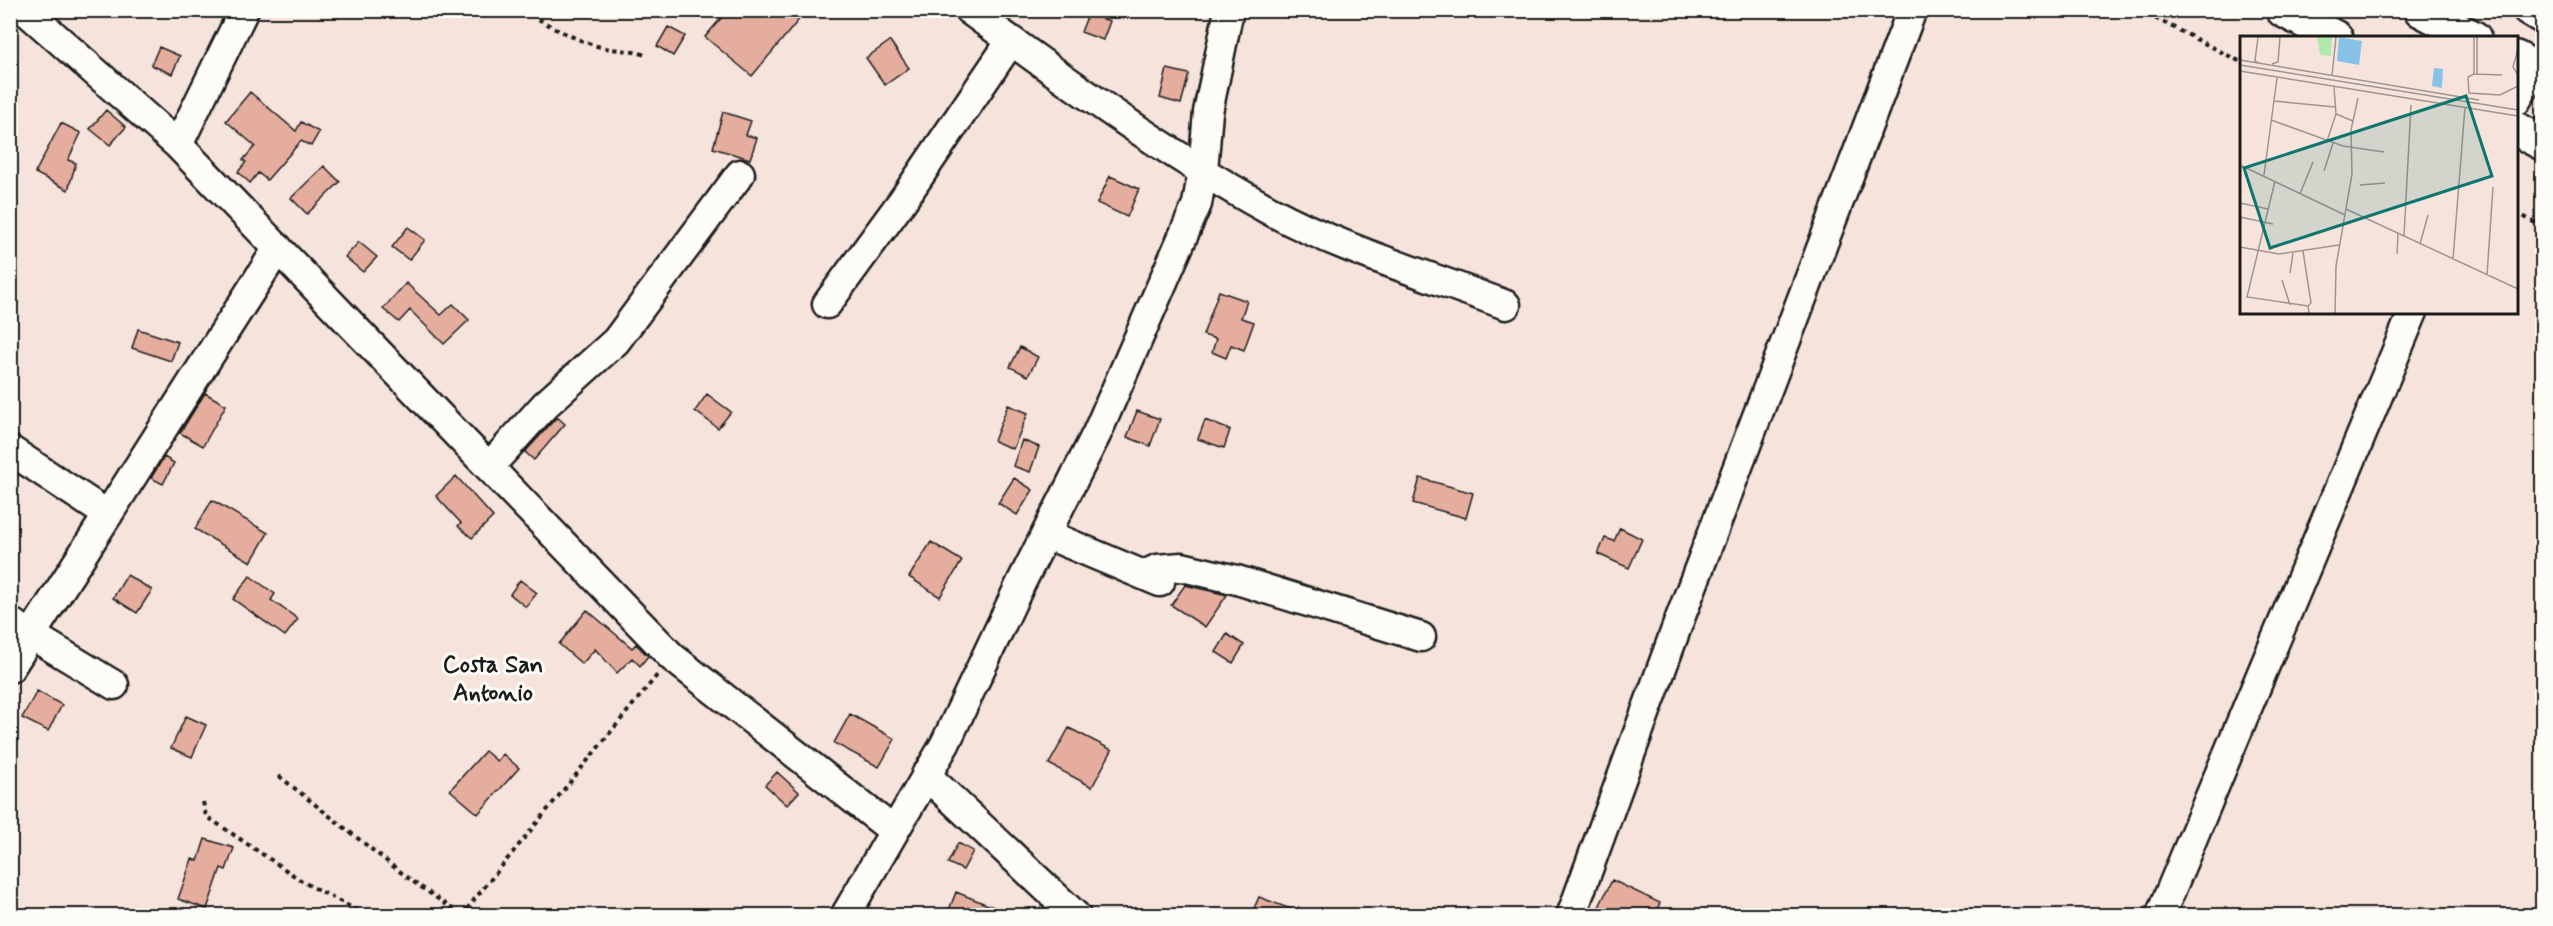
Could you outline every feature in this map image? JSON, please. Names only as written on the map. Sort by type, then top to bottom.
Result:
[{"type":"highway","points":[[2283,10],[2332,36]]},
{"type":"highway","points":[[2421,10],[2470,36]]},
{"type":"highway","points":[[2517,130],[2542,143]]},
{"type":"street","points":[[25,10],[178,145],[672,657],[894,831]]},
{"type":"street","points":[[178,145],[244,10]]},
{"type":"street","points":[[969,10],[1106,109],[1270,210],[1315,232],[1506,305]]},
{"type":"street","points":[[845,915],[945,744],[1097,434],[1197,204],[1203,170],[1208,112],[1229,10]]},
{"type":"street","points":[[1571,915],[1679,621],[1912,10]]},
{"type":"street","points":[[2527,10],[2542,19]]},
{"type":"street","points":[[827,304],[903,200],[1011,41]]},
{"type":"street","points":[[2517,99],[2531,66]]},
{"type":"street","points":[[489,467],[545,405],[616,341],[740,174]]},
{"type":"street","points":[[10,668],[21,628],[108,514],[278,248]]},
{"type":"street","points":[[2160,915],[2412,314]]},
{"type":"street","points":[[10,450],[108,514]]},
{"type":"street","points":[[1046,534],[1170,585]]},
{"type":"street","points":[[1144,575],[1156,569],[1182,567],[1237,580],[1421,637]]},
{"type":"street","points":[[21,628],[114,685]]},
{"type":"street","points":[[926,775],[1076,915]]},
{"type":"path","points":[[523,10],[552,27],[598,46],[636,51],[648,56]]},
{"type":"path","points":[[2139,10],[2240,61]]},
{"type":"path","points":[[2517,214],[2542,227]]},
{"type":"path","points":[[279,776],[408,878],[461,915],[672,657]]},
{"type":"path","points":[[203,802],[206,816],[305,883],[368,915]]},
{"type":"building","points":[[728,10],[807,10],[752,76],[705,37]]},
{"type":"building","points":[[1088,14],[1110,21],[1103,40],[1081,32]]},
{"type":"building","points":[[668,27],[685,36],[673,56],[657,46]]},
{"type":"building","points":[[890,41],[909,68],[885,85],[866,58]]},
{"type":"building","points":[[159,47],[180,56],[172,74],[151,65]]},
{"type":"building","points":[[1167,69],[1189,74],[1181,104],[1160,98]]},
{"type":"building","points":[[250,92],[296,131],[301,122],[319,132],[311,146],[301,141],[267,180],[258,173],[250,183],[238,172],[246,162],[243,160],[255,146],[226,121]]},
{"type":"building","points":[[106,110],[126,127],[110,145],[90,129]]},
{"type":"building","points":[[723,112],[751,121],[746,135],[757,138],[750,159],[713,148]]},
{"type":"building","points":[[61,123],[81,133],[68,160],[76,163],[68,190],[35,173]]},
{"type":"building","points":[[324,166],[340,182],[307,214],[291,198]]},
{"type":"building","points":[[1110,176],[1139,189],[1127,217],[1097,203]]},
{"type":"building","points":[[408,227],[425,240],[409,260],[392,247]]},
{"type":"building","points":[[359,242],[377,257],[363,272],[345,257]]},
{"type":"building","points":[[406,283],[441,315],[453,304],[469,320],[444,344],[410,310],[399,322],[383,309]]},
{"type":"building","points":[[1219,291],[1247,301],[1241,318],[1254,322],[1244,350],[1231,345],[1226,358],[1212,352],[1216,339],[1203,335]]},
{"type":"building","points":[[138,329],[178,342],[171,361],[132,348]]},
{"type":"building","points":[[1020,347],[1038,357],[1028,376],[1010,367]]},
{"type":"building","points":[[205,393],[226,405],[203,446],[180,433]]},
{"type":"building","points":[[707,394],[731,412],[718,428],[695,411]]},
{"type":"building","points":[[1008,405],[1028,413],[1013,449],[994,441]]},
{"type":"building","points":[[1137,411],[1160,419],[1150,446],[1127,437]]},
{"type":"building","points":[[557,417],[565,424],[534,460],[525,452]]},
{"type":"building","points":[[1205,420],[1230,430],[1224,448],[1198,439]]},
{"type":"building","points":[[1022,440],[1039,447],[1030,472],[1013,466]]},
{"type":"building","points":[[164,457],[174,463],[163,484],[151,478]]},
{"type":"building","points":[[456,476],[493,517],[472,538],[458,526],[461,523],[436,496]]},
{"type":"building","points":[[1014,478],[1033,490],[1017,515],[998,503]]},
{"type":"building","points":[[1420,478],[1473,493],[1466,518],[1413,503]]},
{"type":"building","points":[[212,500],[268,533],[251,562],[195,529]]},
{"type":"building","points":[[1620,528],[1642,539],[1629,568],[1598,554],[1605,538],[1614,541]]},
{"type":"building","points":[[931,542],[962,561],[940,597],[909,577]]},
{"type":"building","points":[[127,575],[152,590],[137,613],[113,598]]},
{"type":"building","points":[[250,576],[275,594],[271,600],[298,619],[285,636],[233,599]]},
{"type":"building","points":[[520,580],[537,593],[526,607],[510,594]]},
{"type":"building","points":[[1185,585],[1227,595],[1205,627],[1171,605]]},
{"type":"building","points":[[587,610],[632,648],[636,644],[648,656],[640,666],[632,658],[617,673],[595,649],[582,664],[559,644]]},
{"type":"building","points":[[1227,634],[1244,645],[1233,663],[1216,652]]},
{"type":"building","points":[[37,691],[62,705],[48,731],[22,718]]},
{"type":"building","points":[[850,714],[895,739],[879,767],[834,743]]},
{"type":"building","points":[[186,716],[206,725],[192,757],[171,748]]},
{"type":"building","points":[[1069,728],[1112,750],[1092,787],[1049,764]]},
{"type":"building","points":[[485,751],[497,761],[503,754],[519,768],[478,814],[450,790]]},
{"type":"building","points":[[777,772],[799,792],[787,805],[765,785]]},
{"type":"building","points":[[205,839],[234,848],[226,870],[221,868],[207,909],[178,899],[192,859],[198,861]]},
{"type":"building","points":[[958,843],[973,851],[963,870],[948,863]]},
{"type":"building","points":[[1612,880],[1660,903],[1654,915],[1612,915],[1598,909]]},
{"type":"building","points":[[956,892],[1013,915],[947,915]]},
{"type":"building","points":[[1259,897],[1304,914],[1304,915],[1251,915]]},
{"type":"district","name":"Costa San Antonio","points":[[493,679]]}]
